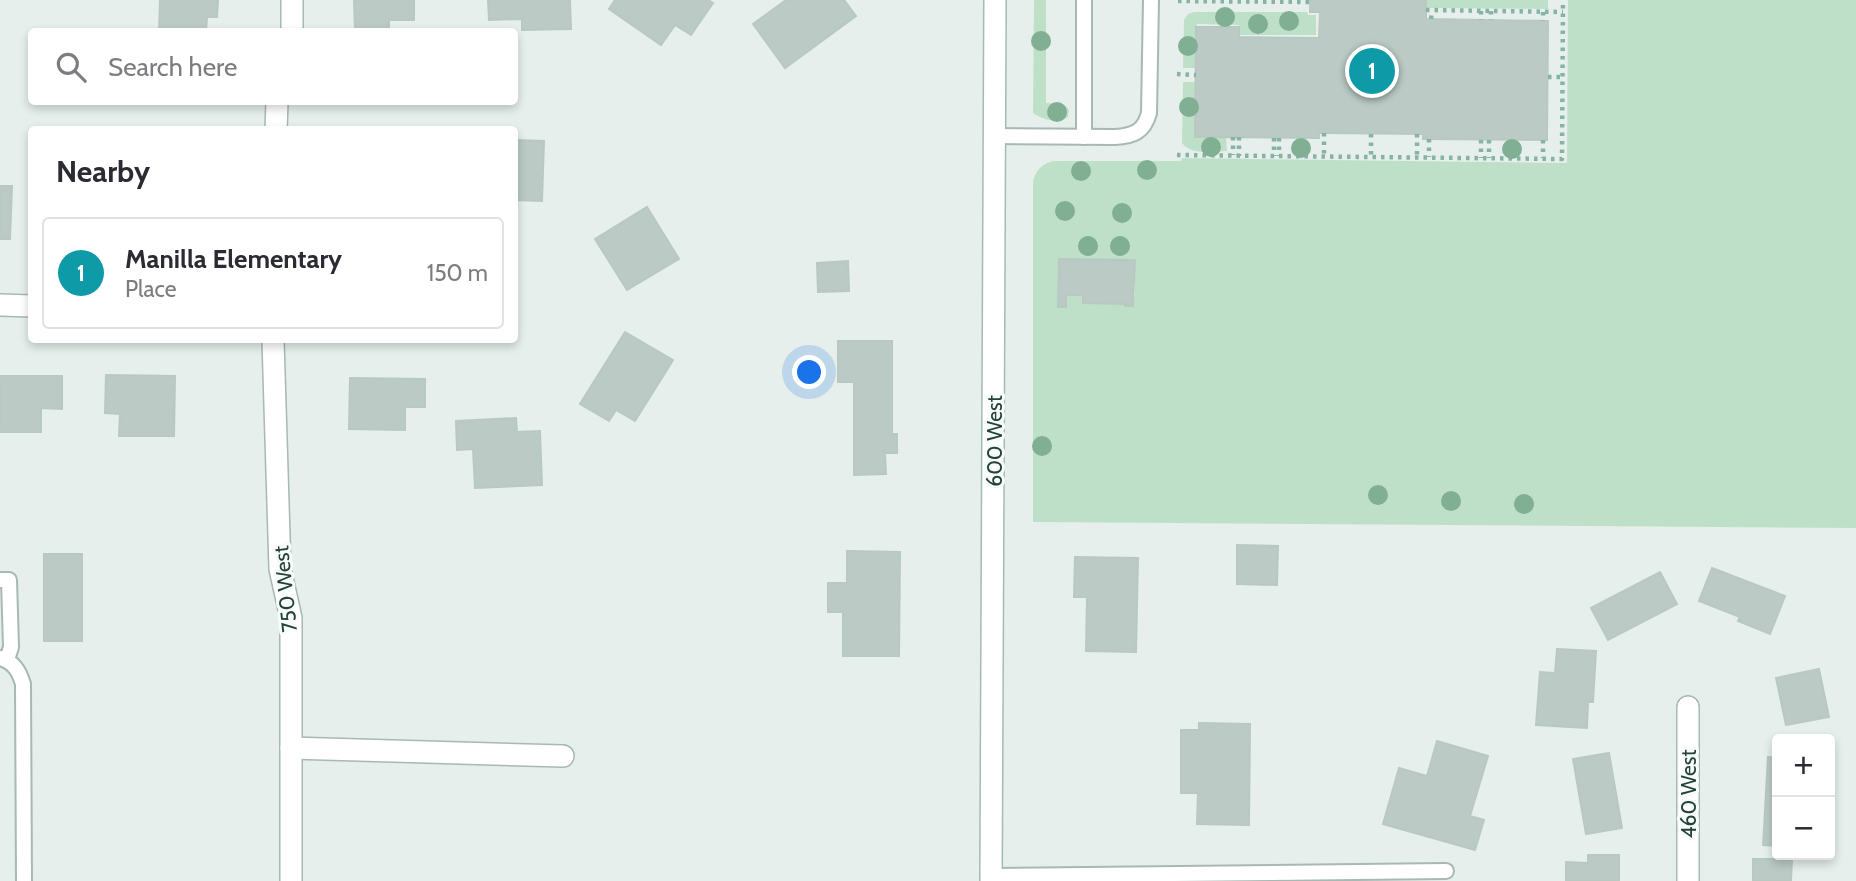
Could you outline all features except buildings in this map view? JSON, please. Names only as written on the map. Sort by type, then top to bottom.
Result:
[{"type":"street","points":[[292,0],[292,28]]},
{"type":"street","name":"600 West","points":[[991,878],[995,0]]},
{"type":"street","points":[[276,126],[277,105]]},
{"type":"street","points":[[0,305],[28,306]]},
{"type":"street","name":"750 West","points":[[273,343],[280,569],[291,618],[291,881]]},
{"type":"street","name":"460 West","points":[[1689,707],[1689,881]]},
{"type":"street","points":[[291,748],[563,756]]},
{"type":"lane","points":[[1084,0],[1084,137]]},
{"type":"lane","points":[[995,136],[1127,136],[1140,131],[1147,120],[1149,105],[1150,0]]},
{"type":"lane","points":[[0,580],[9,580],[11,647],[4,659],[19,670],[23,684],[24,881]]},
{"type":"lane","points":[[991,878],[1446,871]]},
{"type":"path","points":[[1177,155],[1562,159],[1563,0]]},
{"type":"path","points":[[1178,1],[1310,2]]},
{"type":"path","points":[[1431,19],[1429,11],[1563,12]]},
{"type":"path","points":[[1481,11],[1481,20]]},
{"type":"path","points":[[1491,11],[1491,20]]},
{"type":"path","points":[[1543,12],[1543,21]]},
{"type":"path","points":[[1177,74],[1196,75]]},
{"type":"path","points":[[1548,77],[1562,77]]},
{"type":"path","points":[[1324,133],[1324,156]]},
{"type":"path","points":[[1371,134],[1371,157]]},
{"type":"path","points":[[1417,134],[1417,157]]},
{"type":"path","points":[[1236,137],[1236,155]]},
{"type":"path","points":[[1276,138],[1277,156]]},
{"type":"path","points":[[1429,139],[1429,158]]},
{"type":"path","points":[[1481,140],[1481,158]]},
{"type":"path","points":[[1489,140],[1489,158]]},
{"type":"path","points":[[1543,140],[1543,158]]},
{"type":"green space","points":[[1034,0],[1046,0],[1046,103],[1061,104],[1069,110],[1068,117],[1055,121],[1033,113]]},
{"type":"green space","points":[[1426,0],[1548,0],[1548,9],[1426,8]]},
{"type":"green space","points":[[1568,0],[1856,0],[1856,528],[1033,522],[1033,181],[1043,166],[1053,161],[1181,161],[1182,158],[1567,163]],"holes":[[[1059,259],[1135,261],[1135,296],[1125,305],[1083,303],[1083,295],[1066,295],[1066,307],[1058,307]]]},
{"type":"green space","points":[[1307,12],[1308,15],[1316,15],[1316,35],[1240,35],[1239,25],[1197,24],[1196,68],[1183,68],[1184,20],[1188,14]]},
{"type":"green space","points":[[1183,82],[1196,82],[1195,137],[1226,137],[1227,151],[1191,150],[1182,143]]},
{"type":"place","name":"Manilla Elementary","points":[[1372,71]]}]
